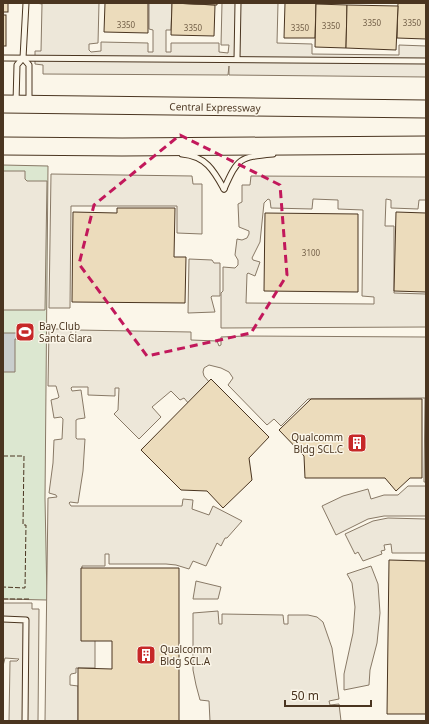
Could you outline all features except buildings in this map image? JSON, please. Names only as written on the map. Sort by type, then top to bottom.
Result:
[{"type":"highway","name":"Central Expressway","points":[[16,104],[426,109]]},
{"type":"highway","points":[[3,146],[122,148],[426,145]]},
{"type":"highway","points":[[345,146],[372,154],[426,155]]},
{"type":"lane","points":[[16,104],[17,65],[23,58],[26,3]]},
{"type":"lane","points":[[237,59],[238,3]]},
{"type":"lane","points":[[3,58],[426,61]]},
{"type":"lane","points":[[16,104],[29,65],[23,58]]},
{"type":"lane","points":[[180,154],[195,157],[209,165],[224,190],[233,170],[239,162],[251,156],[274,154],[293,146]]},
{"type":"lane","points":[[122,148],[125,152],[149,153]]},
{"type":"lane","points":[[3,619],[26,620],[24,721]]},
{"type":"highlighted area","points":[[180,135],[280,185],[287,275],[251,333],[147,356],[79,264],[94,205]]},
{"type":"green space","name":"Bay Club Santa Clara","points":[[3,165],[48,166],[45,498],[47,600],[3,599]]},
{"type":"shaded area","points":[[36,3],[99,3],[98,43],[89,44],[89,50],[91,52],[101,51],[101,42],[148,43],[148,52],[153,52],[153,30],[149,29],[149,3],[172,3],[171,30],[166,30],[166,52],[171,52],[171,43],[219,43],[219,52],[228,53],[229,45],[221,45],[222,3],[278,3],[277,43],[312,44],[312,54],[399,55],[399,45],[426,46],[426,77],[229,75],[229,66],[228,75],[43,74],[43,65],[35,64],[35,51],[41,51],[42,4]]},
{"type":"shaded area","points":[[3,171],[25,171],[25,179],[27,181],[47,181],[45,310],[3,310]]},
{"type":"shaded area","points":[[51,174],[192,176],[193,184],[202,184],[202,234],[177,233],[177,206],[71,206],[70,308],[49,308]]},
{"type":"shaded area","points":[[251,176],[426,177],[426,200],[419,200],[418,209],[391,208],[391,200],[386,199],[385,226],[394,226],[394,293],[426,294],[426,327],[221,328],[223,267],[235,268],[238,265],[238,260],[235,255],[237,239],[242,240],[247,238],[249,234],[249,231],[239,227],[238,204],[242,202],[242,185],[250,185]],"holes":[[[268,199],[270,200],[271,208],[312,209],[313,199],[338,200],[338,209],[363,210],[362,296],[374,297],[374,304],[246,303],[247,274],[248,273],[255,276],[260,262],[253,260],[252,258],[260,242],[264,203]]]},
{"type":"shaded area","points":[[189,259],[212,260],[214,263],[220,263],[220,296],[211,297],[215,312],[188,313]]},
{"type":"shaded area","points":[[49,329],[71,329],[71,336],[73,339],[75,338],[76,330],[191,332],[191,340],[217,341],[219,346],[221,345],[221,337],[426,337],[426,482],[424,482],[425,398],[308,399],[281,426],[274,419],[267,425],[228,385],[233,378],[229,372],[209,365],[204,368],[203,372],[204,376],[210,383],[189,404],[184,398],[180,400],[171,391],[152,407],[161,417],[139,439],[114,414],[118,410],[119,388],[115,388],[115,396],[88,395],[88,387],[72,387],[72,391],[81,390],[85,418],[76,420],[76,438],[85,439],[83,471],[78,503],[70,502],[69,503],[71,506],[182,506],[183,499],[193,500],[192,509],[209,515],[213,506],[242,521],[227,538],[225,538],[221,546],[217,543],[206,566],[193,561],[189,569],[166,564],[109,564],[109,554],[105,554],[105,566],[82,566],[82,638],[95,639],[95,668],[76,668],[76,673],[71,674],[70,676],[70,685],[78,686],[78,721],[45,721],[48,498],[57,497],[56,495],[49,493],[54,440],[62,439],[63,419],[61,417],[54,418],[51,400],[59,397],[56,386],[48,386]]},
{"type":"shaded area","points":[[3,333],[22,333],[22,339],[15,339],[15,372],[3,372]]},
{"type":"shaded area","points":[[408,486],[426,486],[426,516],[384,516],[368,519],[336,535],[322,506],[343,496],[368,489],[371,499],[384,495],[398,495]]},
{"type":"shaded area","points":[[388,518],[426,519],[426,553],[392,553],[391,544],[384,545],[385,550],[381,551],[382,554],[363,561],[358,552],[355,554],[345,534],[373,521]]},
{"type":"shaded area","points":[[371,566],[378,584],[380,613],[377,643],[370,670],[369,685],[344,690],[344,674],[353,633],[355,607],[352,583],[347,574]]},
{"type":"shaded area","points":[[196,581],[221,587],[218,599],[193,599]]},
{"type":"shaded area","points":[[3,603],[32,603],[32,609],[39,609],[38,721],[9,721],[10,661],[17,661],[19,659],[5,658],[3,666]]},
{"type":"shaded area","points":[[218,611],[219,624],[222,624],[222,614],[283,615],[284,624],[288,624],[288,615],[308,615],[317,617],[323,622],[332,648],[339,699],[329,701],[330,705],[339,704],[341,721],[210,721],[209,701],[200,700],[193,670],[193,613]]},
{"type":"fence","points":[[3,456],[24,456],[23,525],[26,525],[25,588],[3,587]]},
{"type":"fence","points":[[3,599],[30,599]]},
{"type":"place","name":"Bay Club Santa Clara","points":[[25,332]]},
{"type":"place","name":"Qualcomm Bldg SCL.C","points":[[357,443]]},
{"type":"place","name":"Qualcomm Bldg SCL.A","points":[[146,655]]}]
